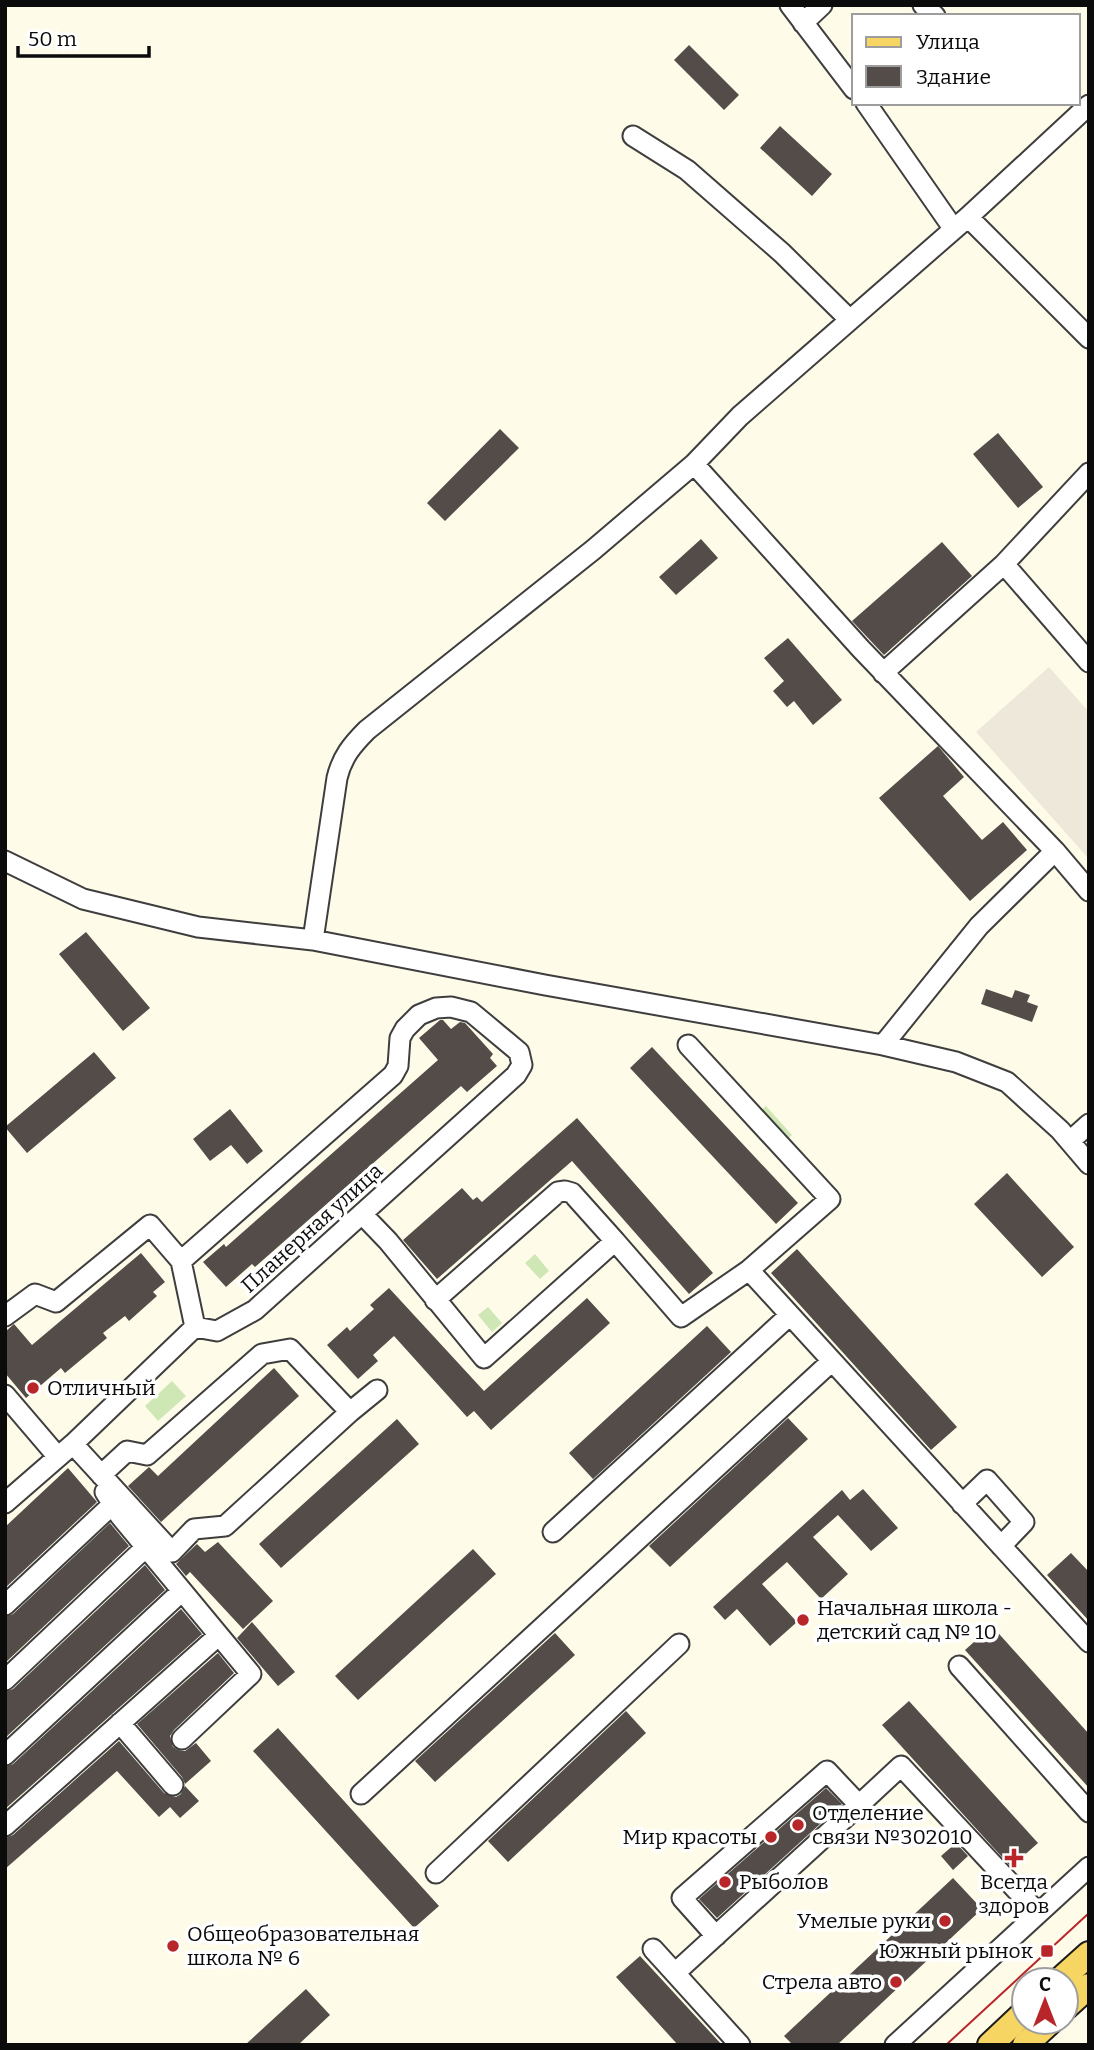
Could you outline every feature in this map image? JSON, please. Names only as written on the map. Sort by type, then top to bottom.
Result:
[{"type":"main road","points":[[1076,1966],[1089,1954]]},
{"type":"main road","points":[[990,2045],[1010,2026]]},
{"type":"street","points":[[790,5],[852,86]]},
{"type":"street","points":[[803,23],[822,5]]},
{"type":"street","points":[[868,105],[960,223],[1089,338]]},
{"type":"street","points":[[313,940],[337,778],[340,763],[351,746],[367,730],[593,550],[694,464],[740,416],[960,223],[1089,105]]},
{"type":"street","points":[[633,136],[687,170],[790,260],[849,320]]},
{"type":"street","points":[[694,464],[883,673],[1055,851],[1089,891]]},
{"type":"street","points":[[883,673],[1004,564],[1089,472]]},
{"type":"street","points":[[1004,564],[1089,662]]},
{"type":"street","points":[[883,1045],[979,926],[1055,851]]},
{"type":"street","points":[[5,861],[83,899],[198,927],[313,940],[545,985],[883,1045],[956,1062],[1007,1082],[1070,1141],[1089,1164]]},
{"type":"street","name":"Планерная улица","points":[[181,1261],[393,1075],[398,1066],[400,1038],[419,1015],[436,1007],[451,1007],[471,1012],[519,1052],[522,1065],[516,1075],[255,1310],[217,1331],[195,1327]]},
{"type":"street","points":[[435,1300],[558,1192],[565,1191],[572,1193],[681,1317],[749,1270],[830,1199],[688,1045]]},
{"type":"street","points":[[1070,1141],[1089,1124]]},
{"type":"street","points":[[362,1214],[388,1241],[484,1358],[615,1241]]},
{"type":"street","points":[[5,1316],[35,1294],[56,1302],[150,1225],[181,1261],[195,1327],[66,1450],[5,1503]]},
{"type":"street","points":[[749,1270],[1089,1642]]},
{"type":"street","points":[[553,1532],[790,1315]]},
{"type":"street","points":[[101,1475],[127,1451],[146,1454],[262,1354],[290,1349],[350,1412]]},
{"type":"street","points":[[361,1794],[832,1360]]},
{"type":"street","points":[[5,1395],[66,1450],[101,1475],[172,1552],[194,1529],[225,1526],[377,1390]]},
{"type":"street","points":[[66,1450],[251,1674],[182,1739]]},
{"type":"street","points":[[962,1504],[987,1480],[1024,1522],[1000,1546]]},
{"type":"street","points":[[5,1605],[113,1504]]},
{"type":"street","points":[[5,1680],[146,1547]]},
{"type":"street","points":[[5,1755],[182,1591]]},
{"type":"street","points":[[10,1813],[120,1723],[218,1636]]},
{"type":"street","points":[[436,1873],[680,1644]]},
{"type":"street","points":[[958,1666],[1089,1812]]},
{"type":"street","points":[[120,1723],[173,1785]]},
{"type":"street","points":[[675,1973],[901,1766],[1038,1913]]},
{"type":"street","points":[[716,1936],[682,1898],[827,1771],[859,1805]]},
{"type":"street","points":[[895,2045],[1089,1867]]},
{"type":"street","points":[[653,1949],[740,2045]]},
{"type":"green space","points":[[766,1106],[792,1135],[784,1142],[758,1113]]},
{"type":"green space","points":[[535,1254],[549,1271],[540,1279],[525,1263]]},
{"type":"green space","points":[[488,1307],[502,1323],[492,1332],[478,1315]]},
{"type":"green space","points":[[172,1381],[186,1396],[158,1421],[145,1406]]},
{"type":"shaded area","points":[[1049,667],[1089,712],[1089,859],[976,732]]},
{"type":"building","points":[[689,45],[739,95],[724,110],[674,60]]},
{"type":"building","points":[[780,126],[832,174],[812,196],[760,148]]},
{"type":"building","points":[[500,429],[519,448],[445,521],[427,503]]},
{"type":"building","points":[[998,433],[1043,487],[1018,508],[973,454]]},
{"type":"building","points":[[701,539],[718,558],[676,595],[659,577]]},
{"type":"building","points":[[942,542],[972,576],[884,655],[852,621]]},
{"type":"building","points":[[788,638],[842,700],[813,725],[794,701],[787,707],[773,691],[784,681],[764,658]]},
{"type":"building","points":[[938,746],[964,777],[943,796],[982,840],[1003,822],[1027,850],[970,901],[879,798]]},
{"type":"building","points":[[86,932],[150,1008],[123,1031],[59,954]]},
{"type":"building","points":[[986,989],[1012,998],[1015,990],[1030,995],[1027,1002],[1038,1006],[1032,1022],[981,1004]]},
{"type":"building","points":[[440,1020],[451,1029],[460,1022],[465,1023],[493,1054],[490,1058],[497,1066],[467,1092],[461,1086],[255,1267],[252,1264],[226,1287],[203,1262],[224,1244],[226,1247],[438,1060],[419,1038]]},
{"type":"building","points":[[652,1047],[798,1203],[776,1224],[630,1068]]},
{"type":"building","points":[[94,1052],[116,1078],[27,1153],[5,1127]]},
{"type":"building","points":[[230,1109],[263,1151],[247,1164],[231,1145],[210,1161],[193,1139]]},
{"type":"building","points":[[577,1118],[713,1273],[689,1294],[572,1161],[437,1279],[403,1240],[462,1188],[473,1200],[477,1197],[482,1202]]},
{"type":"building","points":[[1007,1173],[1074,1247],[1042,1277],[974,1204]]},
{"type":"building","points":[[797,1249],[957,1427],[931,1450],[771,1273]]},
{"type":"building","points":[[141,1253],[165,1282],[153,1292],[157,1296],[129,1321],[125,1316],[103,1333],[107,1338],[65,1373],[61,1368],[26,1398],[5,1373],[5,1332],[14,1324],[32,1345]]},
{"type":"building","points":[[389,1288],[484,1391],[587,1298],[610,1323],[491,1430],[474,1411],[467,1417],[394,1336],[373,1355],[378,1361],[358,1379],[327,1345],[347,1327],[350,1331],[374,1309],[370,1305]]},
{"type":"building","points":[[707,1326],[731,1352],[593,1479],[569,1453]]},
{"type":"building","points":[[274,1368],[299,1396],[161,1522],[128,1486],[149,1467],[158,1476]]},
{"type":"building","points":[[788,1418],[808,1439],[670,1567],[649,1546]]},
{"type":"building","points":[[397,1419],[419,1444],[281,1568],[259,1544]]},
{"type":"building","points":[[68,1468],[97,1502],[5,1588],[5,1527]]},
{"type":"building","points":[[863,1489],[898,1528],[871,1551],[838,1515],[813,1537],[848,1574],[821,1599],[787,1562],[762,1584],[797,1622],[770,1646],[737,1609],[725,1620],[713,1607],[842,1490],[850,1500]]},
{"type":"building","points":[[110,1523],[129,1546],[5,1663],[5,1617],[13,1614]]},
{"type":"building","points":[[218,1542],[273,1601],[243,1629],[190,1572],[186,1576],[176,1564],[197,1544],[205,1552]]},
{"type":"building","points":[[473,1549],[496,1574],[358,1700],[335,1676]]},
{"type":"building","points":[[1071,1553],[1089,1572],[1089,1621],[1047,1575]]},
{"type":"building","points":[[145,1565],[165,1590],[5,1738],[5,1692],[13,1689]]},
{"type":"building","points":[[181,1609],[202,1634],[5,1809],[5,1767],[13,1764]]},
{"type":"building","points":[[252,1622],[295,1672],[278,1686],[237,1638]]},
{"type":"building","points":[[992,1626],[1089,1734],[1089,1788],[965,1650]]},
{"type":"building","points":[[555,1633],[575,1655],[435,1782],[415,1761]]},
{"type":"building","points":[[218,1653],[234,1673],[170,1736],[173,1747],[185,1751],[196,1743],[211,1761],[185,1784],[137,1724]]},
{"type":"building","points":[[909,1701],[1038,1843],[1011,1867],[882,1725]]},
{"type":"building","points":[[626,1711],[646,1733],[508,1862],[488,1841]]},
{"type":"building","points":[[278,1728],[439,1906],[414,1928],[253,1751]]},
{"type":"building","points":[[119,1741],[164,1793],[176,1797],[185,1786],[199,1801],[180,1818],[170,1807],[159,1817],[117,1771],[5,1869],[5,1838],[13,1835]]},
{"type":"building","points":[[826,1788],[842,1804],[717,1918],[699,1899]]},
{"type":"building","points":[[956,1843],[968,1856],[953,1870],[941,1856]]},
{"type":"building","points":[[953,1878],[982,1909],[837,2045],[793,2045],[784,2036]]},
{"type":"building","points":[[640,1956],[722,2045],[678,2045],[616,1977]]},
{"type":"building","points":[[306,1989],[330,2015],[298,2045],[245,2045]]},
{"type":"tram line","points":[[946,2045],[1089,1913]]},
{"type":"place","name":"Отличный","points":[[33,1388]]},
{"type":"place","name":"Начальная школа - детский сад № 10","points":[[803,1620]]},
{"type":"place","name":"Отделение связи №302010","points":[[798,1825]]},
{"type":"place","name":"Мир красоты","points":[[771,1837]]},
{"type":"place","name":"Всегда здоров","points":[[1014,1858]]},
{"type":"place","name":"Рыболов","points":[[725,1882]]},
{"type":"place","name":"Умелые руки","points":[[945,1921]]},
{"type":"place","name":"Общеобразовательная школа № 6","points":[[173,1946]]},
{"type":"place","name":"Южный рынок","points":[[1047,1951]]},
{"type":"place","name":"Стрела авто","points":[[896,1982]]}]
